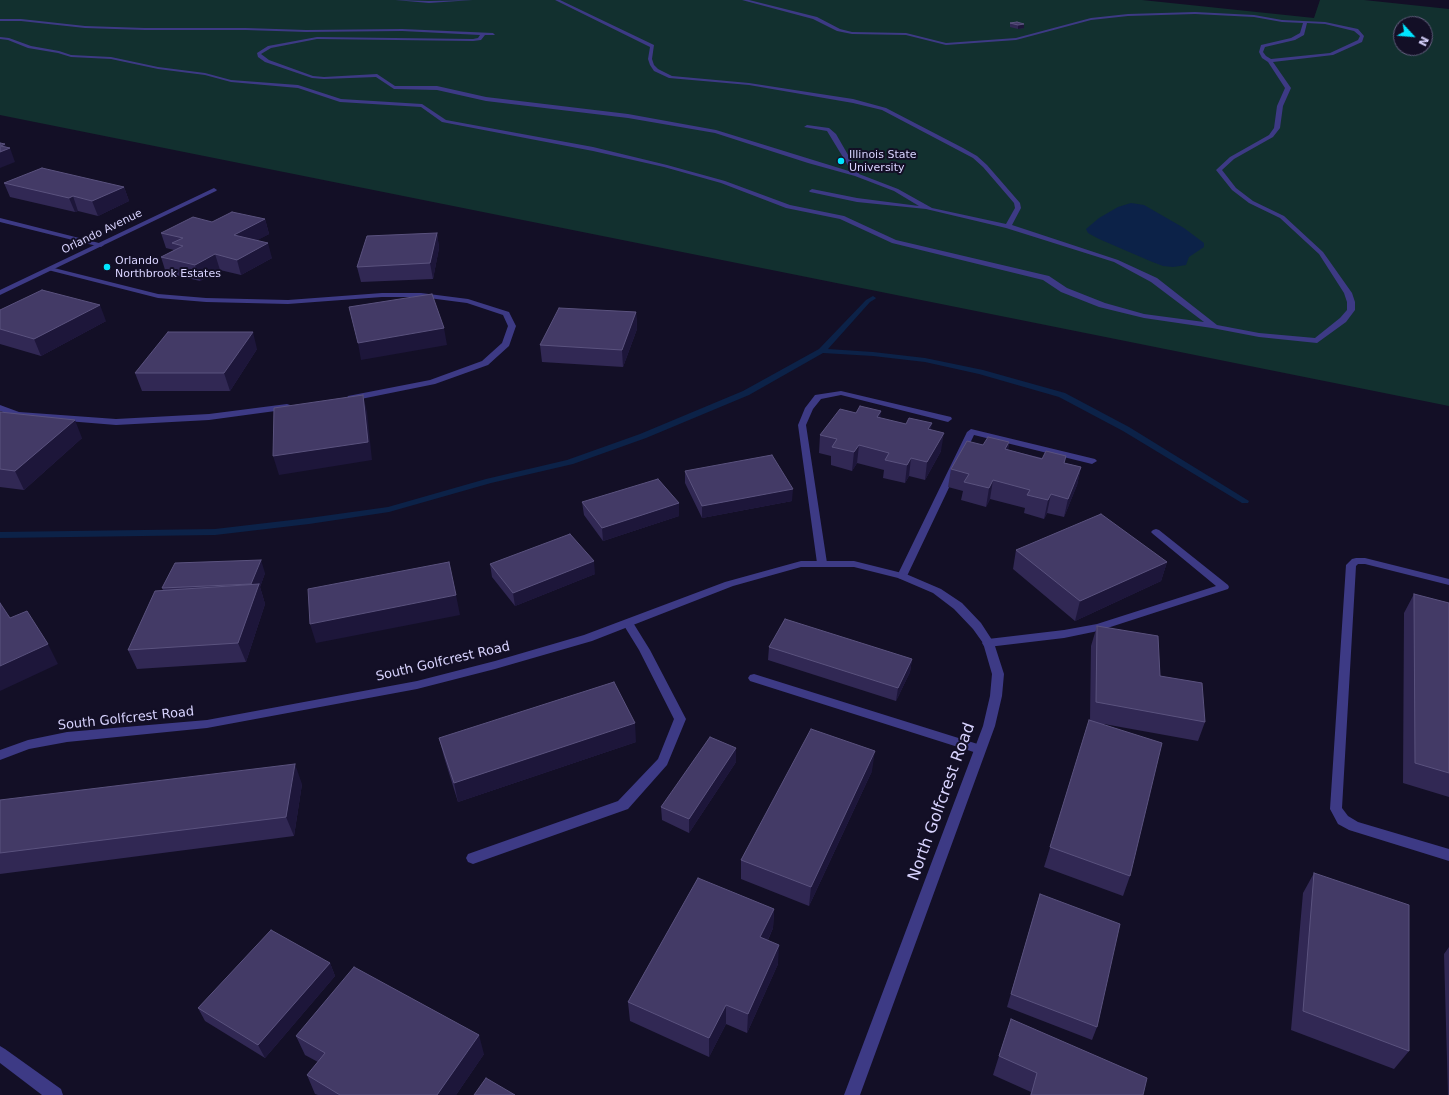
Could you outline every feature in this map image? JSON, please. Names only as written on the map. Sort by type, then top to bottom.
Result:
[{"type":"street","points":[[397,0],[429,2],[472,0]]},
{"type":"street","points":[[557,0],[652,46],[650,59],[652,65],[656,70],[671,77],[772,88],[874,105],[888,111],[975,157],[1017,202],[1018,208],[1008,226]]},
{"type":"street","points":[[0,38],[9,39],[30,47],[50,50],[71,56],[111,58],[158,68],[205,74],[231,81],[298,87],[340,100],[422,106],[444,121],[593,149],[723,182],[788,207],[842,217],[894,242],[1046,278],[1064,290],[1086,299],[1115,309],[1144,316],[1259,335],[1317,341],[1343,320],[1351,310],[1351,302],[1348,293],[1321,253],[1282,217],[1251,202],[1234,189],[1219,170],[1232,158],[1272,136],[1277,128],[1280,106],[1288,88],[1270,62],[1264,57],[1262,52],[1264,46],[1293,39],[1302,34],[1305,26],[1254,16],[1206,13],[1128,15],[1091,19],[1016,39],[946,44],[906,34],[852,33],[839,30],[815,18],[744,0]]},
{"type":"street","points":[[0,20],[21,20],[85,27],[151,29],[246,29],[306,31],[402,30],[493,34]]},
{"type":"street","points":[[1270,62],[1331,54],[1360,41],[1362,38],[1360,32],[1348,27],[1325,23],[1282,21]]},
{"type":"street","points":[[484,33],[479,39],[472,40],[317,38],[270,47],[259,52],[260,56],[267,61],[312,77],[324,78],[377,75],[394,87],[437,88],[486,99],[628,116],[716,132],[856,175],[896,190],[930,209]]},
{"type":"street","points":[[807,127],[829,130],[833,134],[856,175]]},
{"type":"street","name":"Orlando Avenue","points":[[0,293],[214,190]]},
{"type":"street","points":[[812,191],[857,200],[930,209],[1008,226],[1044,239],[1104,256],[1142,273],[1170,290],[1215,327]]},
{"type":"street","points":[[0,220],[101,245]]},
{"type":"street","points":[[50,269],[158,296],[206,300],[288,302],[382,295],[421,294],[468,301],[506,314],[512,326],[506,344],[485,363],[432,382],[340,400]]},
{"type":"street","points":[[822,563],[802,425],[809,408],[818,397],[841,393],[948,419]]},
{"type":"street","points":[[0,408],[18,414],[116,422],[209,417],[296,406]]},
{"type":"street","points":[[902,576],[971,432],[1092,461]]},
{"type":"street","points":[[988,643],[1064,634],[1098,627],[1224,587],[1156,532]]},
{"type":"street","points":[[1449,582],[1365,561],[1356,561],[1352,565],[1336,809],[1343,820],[1354,826],[1449,855]]},
{"type":"street","name":"South Golfcrest Road","points":[[0,755],[28,746],[67,737],[207,724],[417,685],[495,665],[581,640],[628,624],[729,584],[800,564],[854,564],[882,570]]},
{"type":"street","name":"North Golfcrest Road","points":[[852,1095],[989,726],[996,696],[998,674],[988,643],[977,626],[958,606],[937,591],[902,576],[882,570]]},
{"type":"street","points":[[473,858],[623,805],[663,762],[680,719],[644,650],[628,624]]},
{"type":"street","points":[[754,678],[980,749]]},
{"type":"street","points":[[0,1054],[55,1095]]},
{"type":"green space","name":"Illinois State University","points":[[0,0],[1142,0],[1314,18],[1320,0],[1364,0],[1449,9],[1449,406],[0,115]]},
{"type":"water","points":[[1131,203],[1144,205],[1184,228],[1204,243],[1204,247],[1189,257],[1186,265],[1173,267],[1163,266],[1088,233],[1086,229],[1099,218],[1118,207]]},
{"type":"building","points":[[1017,22],[1024,24],[1018,25],[1010,23]]},
{"type":"building","points":[[0,143],[5,144],[1,146],[10,148],[0,152]]},
{"type":"building","points":[[42,168],[124,187],[92,201],[73,196],[69,198],[4,183]]},
{"type":"building","points":[[232,212],[265,219],[234,235],[268,243],[237,260],[215,254],[195,265],[161,257],[183,246],[172,243],[183,238],[161,233],[193,217],[212,222]]},
{"type":"building","points":[[437,233],[430,263],[357,267],[367,236]]},
{"type":"building","points":[[42,290],[100,305],[34,339],[0,329],[0,310]]},
{"type":"building","points":[[432,294],[444,328],[358,343],[349,307]]},
{"type":"building","points":[[559,308],[636,312],[622,350],[540,345]]},
{"type":"building","points":[[168,332],[253,332],[224,373],[135,373]]},
{"type":"building","points":[[363,395],[368,442],[273,456],[274,408]]},
{"type":"building","points":[[860,406],[881,411],[877,417],[906,424],[909,418],[932,423],[928,429],[944,433],[927,462],[911,458],[907,465],[885,460],[889,453],[859,445],[854,452],[832,447],[837,439],[820,435],[840,409],[856,413]]},
{"type":"building","points":[[0,412],[75,420],[15,471],[0,469]]},
{"type":"building","points":[[988,437],[1009,442],[1005,449],[1042,459],[1046,451],[1066,456],[1064,463],[1081,467],[1068,499],[1051,494],[1048,500],[1027,495],[1030,490],[993,480],[989,488],[964,482],[969,474],[951,469],[967,441],[983,445]]},
{"type":"building","points":[[772,455],[793,489],[702,506],[685,471]]},
{"type":"building","points":[[658,479],[679,503],[602,528],[582,502]]},
{"type":"building","points":[[1101,514],[1167,562],[1080,601],[1016,550]]},
{"type":"building","points":[[570,534],[594,561],[513,593],[490,564]]},
{"type":"building","points":[[261,560],[251,584],[162,588],[175,563]]},
{"type":"building","points":[[449,562],[456,595],[310,624],[308,589]]},
{"type":"building","points":[[259,584],[238,643],[128,650],[155,591]]},
{"type":"building","points":[[1414,594],[1449,603],[1449,773],[1415,763]]},
{"type":"building","points":[[0,603],[10,618],[27,611],[48,644],[0,666]]},
{"type":"building","points":[[785,619],[912,659],[898,688],[769,647]]},
{"type":"building","points":[[1097,626],[1158,636],[1160,676],[1202,683],[1205,722],[1096,702]]},
{"type":"building","points":[[614,682],[635,723],[454,783],[439,738]]},
{"type":"building","points":[[1089,720],[1162,743],[1130,876],[1050,847]]},
{"type":"building","points":[[811,729],[875,751],[811,887],[741,860]]},
{"type":"building","points":[[710,737],[736,748],[689,819],[661,807]]},
{"type":"building","points":[[295,764],[286,817],[0,853],[0,800]]},
{"type":"building","points":[[1314,873],[1409,905],[1409,1051],[1303,1011]]},
{"type":"building","points":[[698,878],[774,909],[760,937],[779,945],[748,1014],[726,1005],[709,1038],[628,1002]]},
{"type":"building","points":[[1040,894],[1120,924],[1097,1027],[1011,994]]},
{"type":"building","points":[[271,930],[330,963],[258,1045],[198,1008]]},
{"type":"building","points":[[354,967],[479,1035],[437,1095],[340,1095],[307,1075],[325,1053],[296,1036]]},
{"type":"building","points":[[1011,1019],[1147,1078],[1143,1095],[1031,1095],[1037,1073],[999,1056]]},
{"type":"building","points":[[486,1078],[515,1095],[474,1095]]},
{"type":"waterway","points":[[822,351],[868,301],[873,298]]},
{"type":"waterway","points":[[0,535],[215,532],[309,521],[389,509],[489,481],[570,462],[643,436],[746,393],[822,351]]},
{"type":"waterway","points":[[822,351],[873,354],[925,360],[980,372],[1062,395],[1126,429],[1245,501]]},
{"type":"place","name":"Illinois State University","points":[[841,161]]},
{"type":"place","name":"Orlando Northbrook Estates","points":[[107,267]]}]
